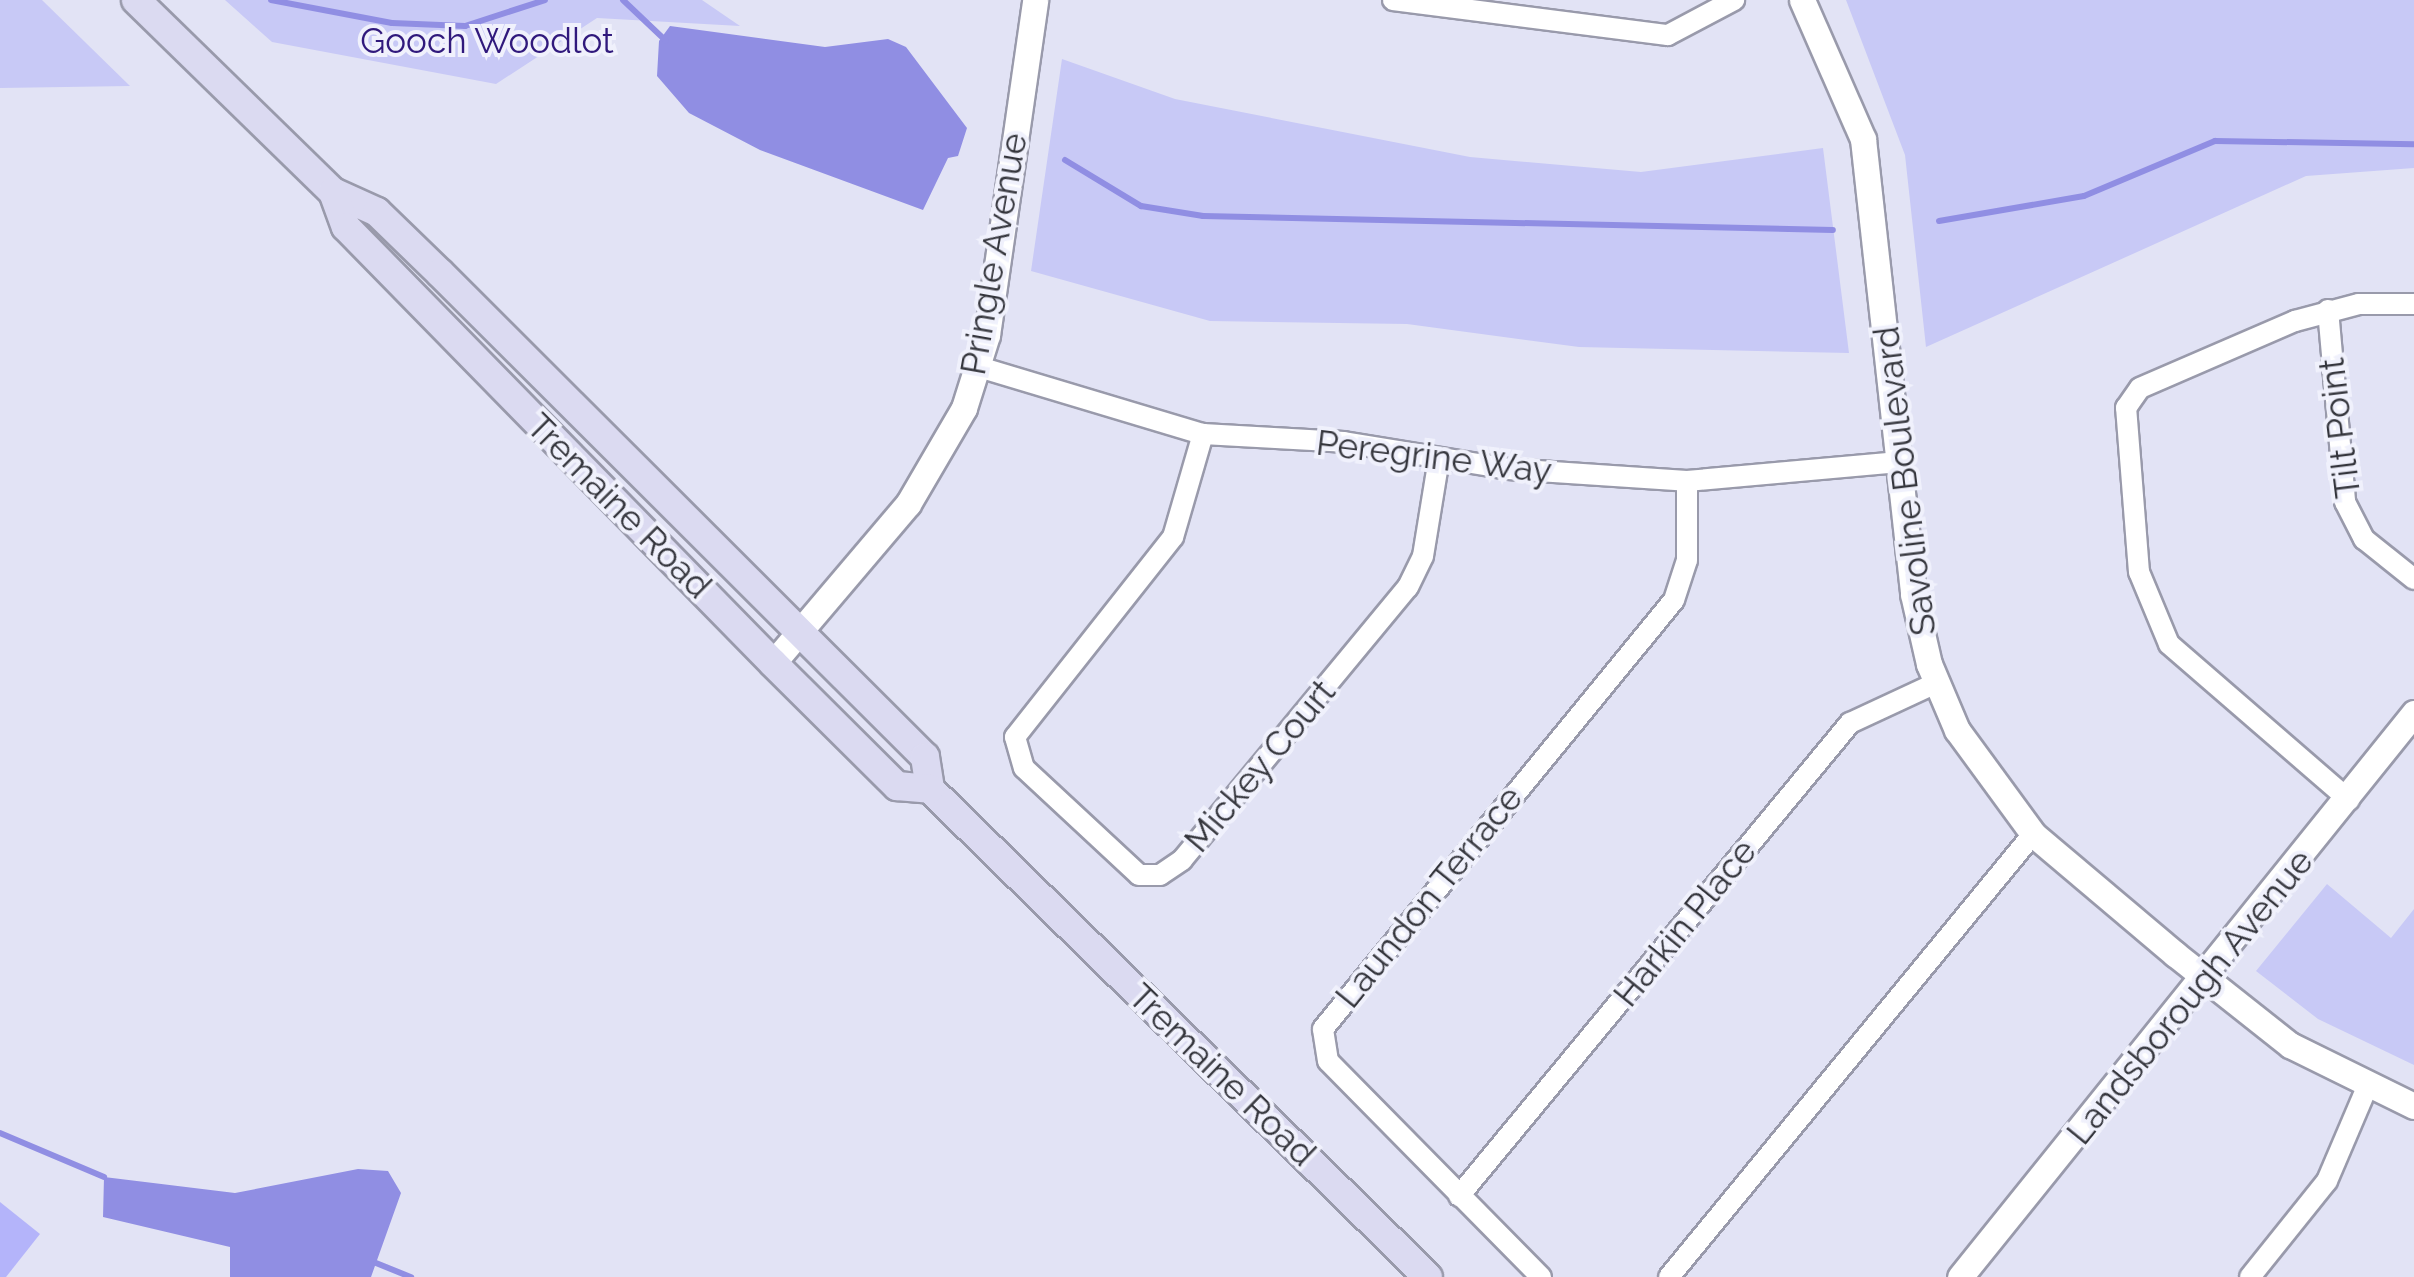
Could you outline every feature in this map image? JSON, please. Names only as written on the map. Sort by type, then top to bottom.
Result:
[{"type":"main road","name":"Tremaine Road","points":[[136,0],[333,192],[390,224],[925,757],[930,788],[1428,1277]]},
{"type":"main road","name":"Tremaine Road","points":[[333,192],[346,227],[896,786],[930,788]]},
{"type":"street","name":"Pringle Avenue","points":[[773,663],[927,478],[978,367],[1036,0]]},
{"type":"street","points":[[1394,0],[1668,34],[1734,0]]},
{"type":"street","name":"Savoline Boulevard","points":[[1802,0],[1862,139],[1913,594],[1936,683],[1972,756],[2033,834],[2290,1045],[2366,1087],[2414,1106]]},
{"type":"street","points":[[2350,800],[2202,680],[2169,644],[2139,572],[2124,420],[2140,388],[2328,310],[2414,304]]},
{"type":"street","name":"Tilt Point","points":[[2328,310],[2345,502],[2364,539],[2414,579]]},
{"type":"street","name":"Peregrine Way","points":[[978,367],[1203,434],[1344,442],[1440,458],[1687,481],[1899,462]]},
{"type":"street","name":"Mickey Court","points":[[1203,434],[1173,537],[1014,737],[1024,768],[1140,875],[1160,875],[1182,860],[1408,587],[1423,556],[1440,458]]},
{"type":"street","name":"Laundon Terrace","points":[[1541,1277],[1328,1062],[1324,1029],[1674,600],[1687,560],[1687,481]]},
{"type":"street","name":"Harkin Place","points":[[1459,1196],[1850,723],[1936,683]]},
{"type":"street","name":"Landsborough Avenue","points":[[1960,1277],[2350,800],[2414,713]]},
{"type":"street","points":[[1670,1277],[2033,834]]},
{"type":"street","points":[[2252,1277],[2328,1181],[2366,1087]]},
{"type":"green space","points":[[0,0],[42,0],[130,86],[0,88]]},
{"type":"green space","name":"Gooch Woodlot","points":[[225,0],[702,0],[740,26],[597,18],[496,84],[272,42]]},
{"type":"green space","points":[[1846,0],[2414,0],[2414,168],[2306,176],[1926,347],[1905,155]]},
{"type":"green space","points":[[1062,59],[1175,99],[1470,157],[1641,172],[1823,148],[1849,353],[1579,347],[1407,324],[1210,321],[1031,271]]},
{"type":"green space","points":[[2327,884],[2391,938],[2414,909],[2414,1065],[2318,1019],[2256,971]]},
{"type":"shaded area","points":[[670,26],[825,47],[888,39],[906,47],[967,128],[958,156],[948,158],[923,210],[760,150],[689,113],[657,76],[659,41]]},
{"type":"shaded area","points":[[358,1169],[388,1171],[401,1193],[371,1277],[230,1277],[230,1247],[103,1217],[104,1177],[235,1193]]},
{"type":"building","points":[[0,1202],[40,1234],[6,1277],[0,1277]]},
{"type":"waterway","points":[[271,0],[392,23],[465,26],[545,0]]},
{"type":"waterway","points":[[623,0],[666,41]]},
{"type":"waterway","points":[[1939,221],[2084,196],[2215,141],[2414,144]]},
{"type":"waterway","points":[[1065,160],[1141,206],[1203,216],[1833,230]]},
{"type":"waterway","points":[[0,1133],[104,1177]]},
{"type":"waterway","points":[[376,1263],[411,1277]]}]
